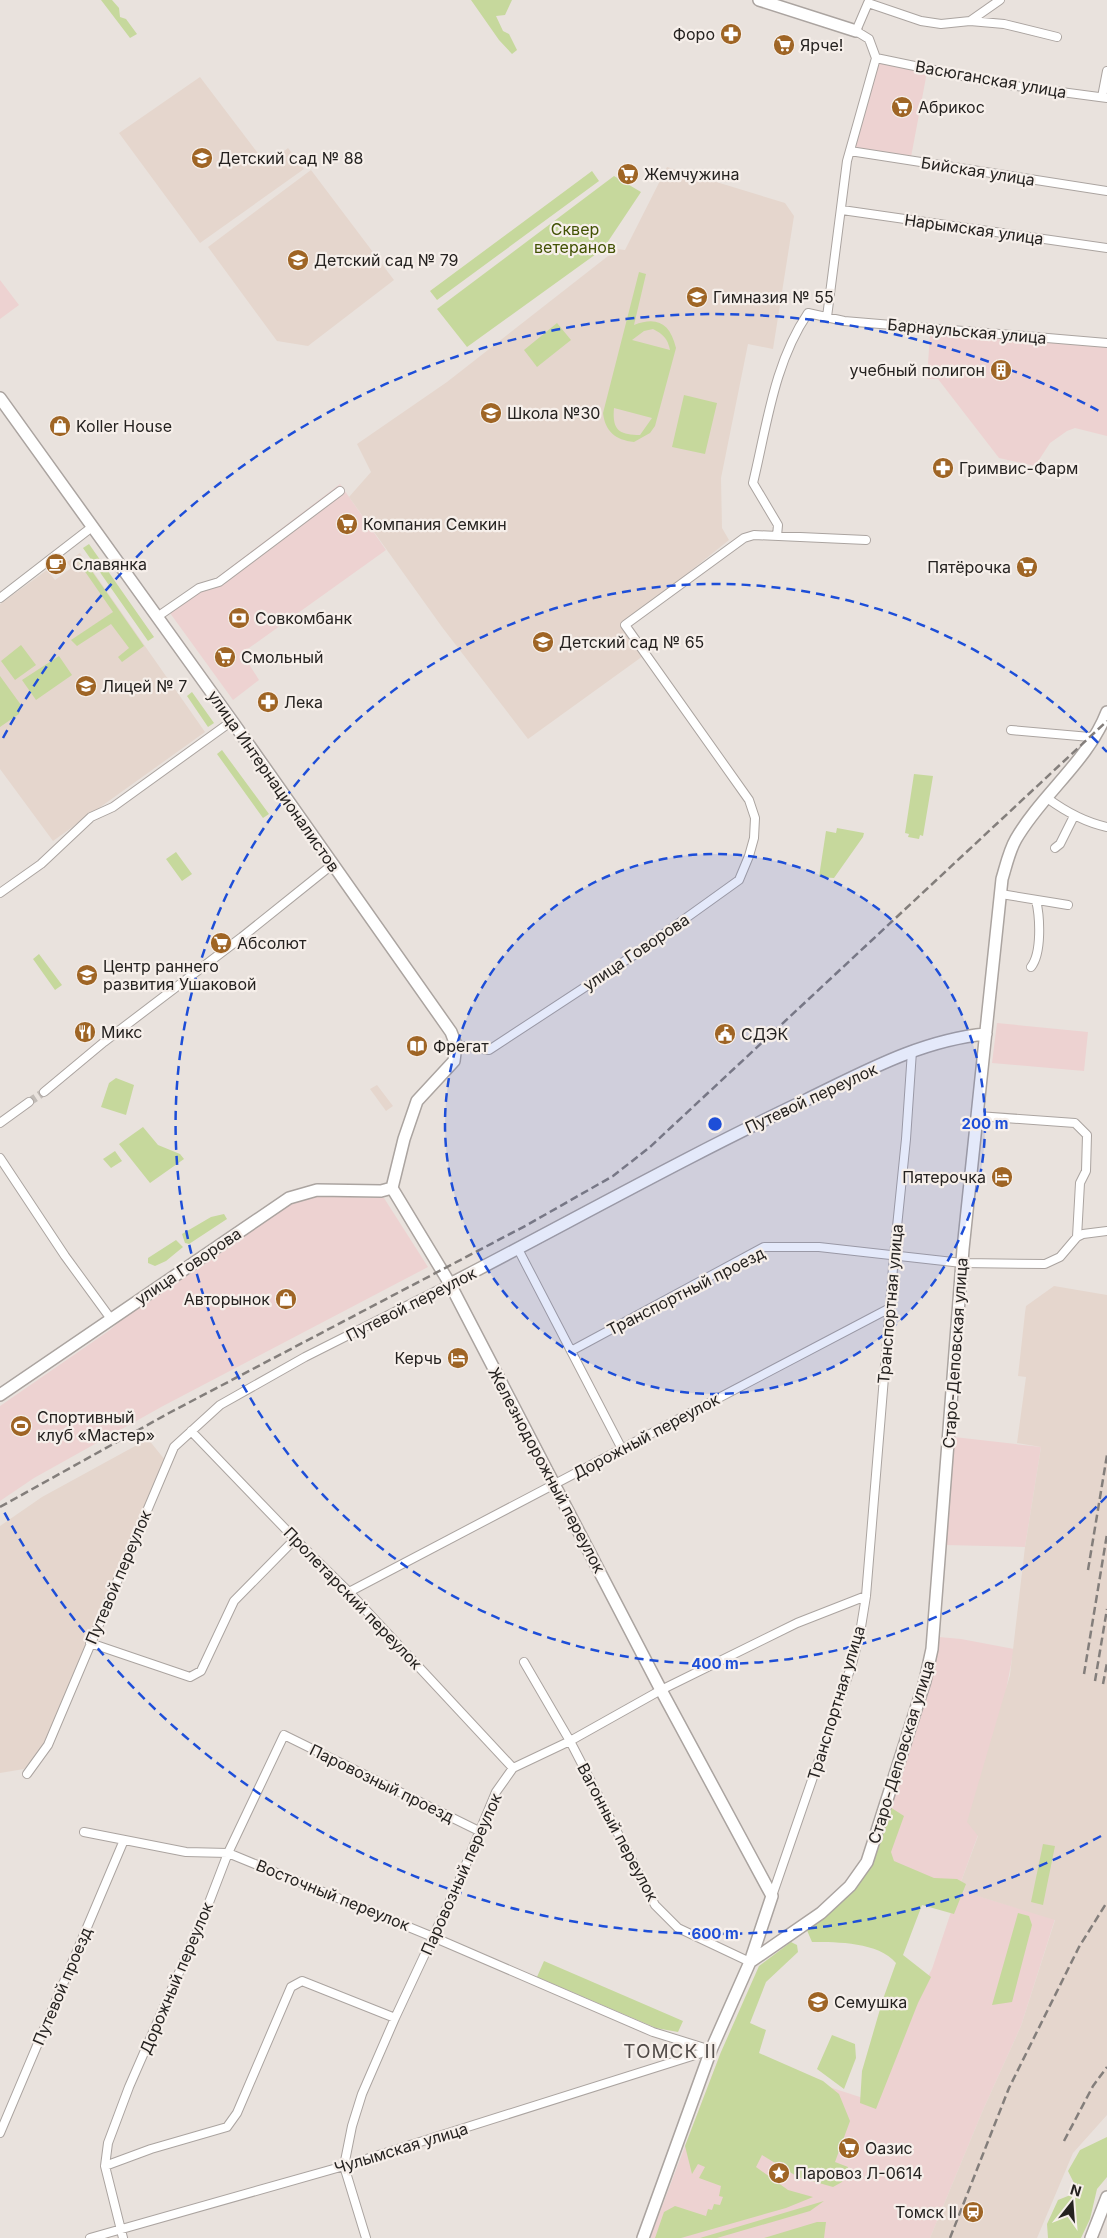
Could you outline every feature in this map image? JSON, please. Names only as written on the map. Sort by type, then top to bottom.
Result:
[{"type":"street","points":[[759,0],[856,31],[869,39],[876,58],[850,151],[827,317]]},
{"type":"street","points":[[970,21],[1000,0]]},
{"type":"street","points":[[856,31],[868,3],[922,21],[941,24],[970,21],[1004,24],[1058,37]]},
{"type":"street","name":"Васюганская улица","points":[[876,58],[1001,84],[1105,97]]},
{"type":"street","points":[[1105,97],[1107,71]]},
{"type":"street","name":"Бийская улица","points":[[850,151],[1107,191]]},
{"type":"street","name":"Нарымская улица","points":[[842,210],[1107,248]]},
{"type":"street","name":"Барнаульская улица","points":[[777,536],[778,525],[753,483],[782,361],[797,329],[808,313],[844,321],[1107,343]]},
{"type":"street","name":"улица Интернационалистов","points":[[0,398],[333,864],[451,1032],[456,1046]]},
{"type":"street","points":[[157,617],[199,588],[219,582],[340,491]]},
{"type":"street","points":[[0,598],[57,556],[92,527]]},
{"type":"street","name":"улица Говорова","points":[[456,1046],[489,1050],[640,951],[739,880],[754,838],[755,818],[748,800],[625,625],[744,538],[754,535],[777,536]]},
{"type":"street","points":[[777,536],[866,540]]},
{"type":"street","name":"Старо-Деповская улица","points":[[750,1962],[821,1913],[850,1886],[867,1862],[925,1681],[932,1649],[962,1263],[1002,879],[1015,841],[1096,735],[1107,712]]},
{"type":"street","points":[[0,893],[41,864],[60,844],[91,817],[113,807],[232,721]]},
{"type":"street","points":[[1011,730],[1096,735]]},
{"type":"street","points":[[1047,798],[1074,816],[1092,824],[1107,827]]},
{"type":"street","points":[[1055,848],[1060,844],[1074,816]]},
{"type":"street","points":[[44,1092],[104,1042],[242,937],[333,864]]},
{"type":"street","points":[[1000,894],[1068,905]]},
{"type":"street","points":[[1031,967],[1035,962],[1039,937],[1036,900]]},
{"type":"street","name":"Путевой переулок","points":[[27,1774],[48,1745],[174,1447],[220,1405],[305,1356],[518,1249],[757,1123],[912,1051],[944,1040],[986,1034]]},
{"type":"street","points":[[392,1188],[404,1139],[417,1101],[454,1061],[456,1046]]},
{"type":"street","name":"Транспортная улица","points":[[643,2238],[711,2050],[750,1962],[852,1664],[860,1633],[866,1596],[912,1051]]},
{"type":"street","points":[[0,1123],[30,1102]]},
{"type":"street","points":[[978,1116],[1075,1123],[1087,1135],[1086,1171],[1080,1183],[1077,1237],[1083,1234],[1107,1231]]},
{"type":"street","points":[[0,1158],[65,1256],[110,1319]]},
{"type":"street","name":"улица Говорова","points":[[0,1395],[289,1198],[317,1190],[381,1192],[392,1188]]},
{"type":"street","name":"Железнодорожный переулок","points":[[392,1188],[450,1284],[661,1690],[772,1896]]},
{"type":"street","name":"Транспортный проезд","points":[[571,1351],[764,1247],[819,1247],[962,1263],[1045,1264],[1060,1257],[1077,1237]]},
{"type":"street","points":[[518,1249],[622,1449]]},
{"type":"street","name":"Дорожный переулок","points":[[349,1592],[890,1308]]},
{"type":"street","name":"Пролетарский переулок","points":[[191,1431],[349,1592],[512,1768]]},
{"type":"street","points":[[90,1643],[190,1676],[197,1675],[201,1671],[234,1601],[295,1539]]},
{"type":"street","points":[[512,1768],[570,1740],[661,1690],[797,1623],[866,1596]]},
{"type":"street","name":"Вагонный переулок","points":[[524,1662],[570,1740],[655,1905],[678,1928],[750,1962]]},
{"type":"street","name":"Дорожный переулок","points":[[123,2238],[105,2166],[108,2143],[129,2087],[205,1912],[228,1852],[284,1735]]},
{"type":"street","name":"Паровозный проезд","points":[[284,1735],[479,1831]]},
{"type":"street","name":"Паровозный переулок","points":[[366,2238],[344,2166],[352,2126],[362,2094],[395,2018],[434,1937],[496,1792],[512,1768]]},
{"type":"street","name":"Восточный переулок","points":[[84,1832],[186,1852],[228,1852],[434,1937],[653,2032],[711,2050]]},
{"type":"street","name":"Путевой проезд","points":[[0,2133],[124,1840]]},
{"type":"street","points":[[105,2166],[227,2127],[237,2113],[291,1987],[302,1980],[395,2018]]},
{"type":"street","name":"Чулымская улица","points":[[90,2238],[344,2166],[711,2050]]},
{"type":"street","points":[[1090,2238],[1107,2197]]},
{"type":"shaded area","points":[[879,63],[927,72],[911,157],[854,148]]},
{"type":"shaded area","name":"Детский сад № 88","points":[[200,77],[260,156],[272,161],[288,148],[304,169],[200,243],[119,133]]},
{"type":"shaded area","points":[[667,167],[785,203],[794,216],[773,349],[748,344],[721,478],[722,528],[729,540],[621,627],[643,656],[528,739],[442,627],[349,497],[371,472],[357,444],[447,382],[617,249],[625,250]]},
{"type":"shaded area","name":"Детский сад № 79","points":[[311,170],[394,280],[308,346],[277,341],[208,247]]},
{"type":"shaded area","points":[[0,280],[19,305],[0,319]]},
{"type":"shaded area","points":[[930,334],[1107,347],[1107,436],[1075,428],[1067,431],[1050,443],[1035,466],[999,458],[938,379],[927,379]]},
{"type":"shaded area","points":[[340,484],[386,550],[242,653],[259,680],[233,700],[170,613]]},
{"type":"shaded area","name":"Лицей № 7","points":[[80,553],[205,732],[53,841],[0,769],[0,604],[47,570],[55,580],[71,568],[67,562]]},
{"type":"shaded area","points":[[997,1023],[1088,1032],[1084,1071],[992,1063]]},
{"type":"shaded area","points":[[377,1085],[393,1106],[386,1111],[370,1089]]},
{"type":"shaded area","points":[[319,1196],[384,1198],[428,1267],[163,1406],[34,1478],[0,1501],[0,1406],[110,1330],[130,1312],[211,1260],[292,1203]]},
{"type":"shaded area","points":[[1054,1286],[1107,1295],[1107,2115],[1073,2153],[1037,2238],[930,2238],[983,2110],[1021,2026],[1055,1920],[958,1890],[978,1836],[967,1822],[1010,1675],[1025,1547],[1041,1447],[1017,1443],[1026,1377],[1018,1376],[1026,1306]]},
{"type":"shaded area","points":[[954,1437],[1041,1447],[1025,1547],[945,1545]]},
{"type":"shaded area","points":[[148,1439],[165,1460],[46,1742],[24,1769],[0,1773],[0,1526],[42,1497]]},
{"type":"shaded area","points":[[939,1637],[961,1639],[1014,1649],[978,1835],[958,1890],[1055,1919],[1021,2026],[983,2110],[930,2238],[650,2238],[721,2052],[863,2098],[932,1969],[958,1891],[873,1860],[930,1682]]},
{"type":"green space","points":[[101,0],[112,0],[119,8],[120,17],[126,19],[137,34],[130,38]]},
{"type":"green space","points":[[471,0],[512,0],[505,15],[496,16],[503,31],[509,34],[517,50],[512,54],[499,40]]},
{"type":"green space","points":[[592,171],[599,181],[437,300],[430,291]]},
{"type":"green space","name":"Сквер ветеранов","points":[[614,176],[641,192],[603,249],[467,347],[437,309]]},
{"type":"green space","points":[[639,272],[646,274],[634,325],[649,321],[661,324],[670,333],[676,348],[655,426],[650,433],[634,442],[616,437],[606,425],[603,413]],"holes":[[[653,329],[664,337],[670,350],[632,340],[644,331]],[[614,408],[652,418],[640,435],[627,434],[618,430],[614,422]]]},
{"type":"green space","points":[[557,323],[571,340],[537,367],[524,350]]},
{"type":"green space","points":[[684,395],[717,403],[705,454],[672,447]]},
{"type":"green space","points":[[89,544],[154,637],[148,641],[83,548]]},
{"type":"green space","points":[[82,557],[144,646],[122,662],[118,657],[129,648],[111,624],[77,646],[71,640],[113,612],[77,560]]},
{"type":"green space","points":[[21,645],[36,665],[15,680],[1,661]]},
{"type":"green space","points":[[59,656],[72,675],[36,700],[22,680]]},
{"type":"green space","points":[[0,676],[21,705],[19,714],[0,727]]},
{"type":"green space","points":[[192,692],[214,723],[208,727],[187,696]]},
{"type":"green space","points":[[222,750],[269,814],[263,818],[217,754]]},
{"type":"green space","points":[[914,774],[933,776],[923,836],[920,835],[919,839],[908,837],[909,834],[905,833]]},
{"type":"green space","points":[[837,828],[864,833],[863,837],[834,878],[819,877],[826,831],[836,833]]},
{"type":"green space","points":[[176,852],[192,874],[182,881],[166,859]]},
{"type":"green space","points":[[39,954],[62,985],[55,990],[33,959]]},
{"type":"green space","points":[[116,1078],[134,1085],[126,1115],[101,1107],[109,1083]]},
{"type":"green space","points":[[143,1127],[158,1145],[180,1154],[184,1159],[150,1183],[119,1144]]},
{"type":"green space","points":[[115,1151],[122,1161],[111,1168],[103,1159]]},
{"type":"green space","points":[[224,1214],[227,1219],[189,1244],[185,1243],[182,1234],[211,1217]]},
{"type":"green space","points":[[176,1240],[183,1247],[166,1261],[155,1266],[148,1263],[148,1258]]},
{"type":"green space","points":[[890,1807],[904,1816],[891,1852],[894,1861],[934,1878],[957,1879],[966,1884],[954,1914],[922,1905],[903,1955],[931,1977],[918,2003],[876,2109],[860,2103],[862,2071],[883,1999],[896,1963],[888,1956],[868,1947],[834,1942],[812,1942],[806,1928],[853,1889]]},
{"type":"green space","points":[[1043,1844],[1055,1846],[1043,1905],[1031,1902]]},
{"type":"green space","points":[[1018,1913],[1029,1916],[1032,1925],[1012,2002],[992,2005]]},
{"type":"green space","points":[[791,1942],[797,1945],[798,1952],[766,1982],[750,2023],[766,2030],[759,2053],[823,2081],[839,2094],[850,2121],[835,2162],[848,2167],[842,2182],[833,2187],[798,2177],[762,2155],[756,2167],[788,2190],[813,2197],[786,2208],[681,2238],[655,2238],[664,2212],[675,2206],[706,2216],[708,2209],[712,2210],[714,2204],[720,2205],[723,2197],[719,2196],[721,2186],[699,2178],[705,2167],[698,2164],[692,2174],[685,2146],[721,2052],[759,1966]]},
{"type":"green space","points":[[544,1961],[683,2021],[678,2032],[656,2028],[537,1977]]},
{"type":"green space","points":[[832,2035],[855,2044],[856,2058],[844,2089],[817,2069]]},
{"type":"green space","points":[[1107,2137],[1107,2177],[1097,2189],[1090,2219],[1081,2238],[1048,2238],[1047,2224],[1058,2200],[1068,2196],[1075,2185],[1068,2171],[1080,2150]]},
{"type":"green space","points":[[824,2201],[810,2211],[717,2238],[700,2238]]},
{"type":"green space","points":[[817,2222],[826,2222],[824,2238],[764,2238]]},
{"type":"tunnel","points":[[29,1102],[44,1092]]},
{"type":"railway","points":[[0,1507],[169,1413],[527,1225],[613,1176],[650,1147],[1107,721]]},
{"type":"railway","points":[[1088,1570],[1107,1455]]},
{"type":"railway","points":[[1084,1674],[1107,1534]]},
{"type":"railway","points":[[1095,1681],[1107,1609]]},
{"type":"railway","points":[[1103,1684],[1107,1663]]},
{"type":"railway","points":[[950,2238],[1009,2088],[1079,1947],[1107,1902]]},
{"type":"railway","points":[[1064,2141],[1093,2086],[1107,2067]]},
{"type":"place","name":"Форо","points":[[731,34]]},
{"type":"place","name":"Ярче!","points":[[784,45]]},
{"type":"place","name":"Абрикос","points":[[902,107]]},
{"type":"place","name":"Детский сад № 88","points":[[202,158]]},
{"type":"place","name":"Жемчужина","points":[[628,174]]},
{"type":"place","name":"Детский сад № 79","points":[[298,260]]},
{"type":"place","name":"Гимназия № 55","points":[[697,297]]},
{"type":"place","name":"учебный полигон","points":[[1001,370]]},
{"type":"place","name":"Школа №30","points":[[491,413]]},
{"type":"place","name":"Koller House","points":[[60,426]]},
{"type":"place","name":"Гримвис-Фарм","points":[[943,468]]},
{"type":"place","name":"Компания Семкин","points":[[347,524]]},
{"type":"place","name":"Славянка","points":[[56,564]]},
{"type":"place","name":"Пятёрочка","points":[[1027,567]]},
{"type":"place","name":"Совкомбанк","points":[[239,618]]},
{"type":"place","name":"Детский сад № 65","points":[[543,642]]},
{"type":"place","name":"Смольный","points":[[225,657]]},
{"type":"place","name":"Лицей № 7","points":[[86,686]]},
{"type":"place","name":"Лека","points":[[268,702]]},
{"type":"place","name":"Абсолют","points":[[221,943]]},
{"type":"place","name":"Центр раннего развития Ушаковой","points":[[87,975]]},
{"type":"place","name":"Микс","points":[[85,1032]]},
{"type":"place","name":"СДЭК","points":[[725,1034]]},
{"type":"place","name":"Фрегат","points":[[417,1046]]},
{"type":"place","name":"Пятерочка","points":[[1002,1177]]},
{"type":"place","name":"Авторынок","points":[[286,1299]]},
{"type":"place","name":"Керчь","points":[[458,1358]]},
{"type":"place","name":"Спортивный клуб «Мастер»","points":[[21,1426]]},
{"type":"place","name":"Семушка","points":[[818,2002]]},
{"type":"place","name":"Оазис","points":[[849,2148]]},
{"type":"place","name":"Паровоз Л-0614","points":[[779,2173]]},
{"type":"place","name":"Томск II","points":[[973,2212]]},
{"type":"district","name":"ТОМСК II","points":[[670,2051]]}]
